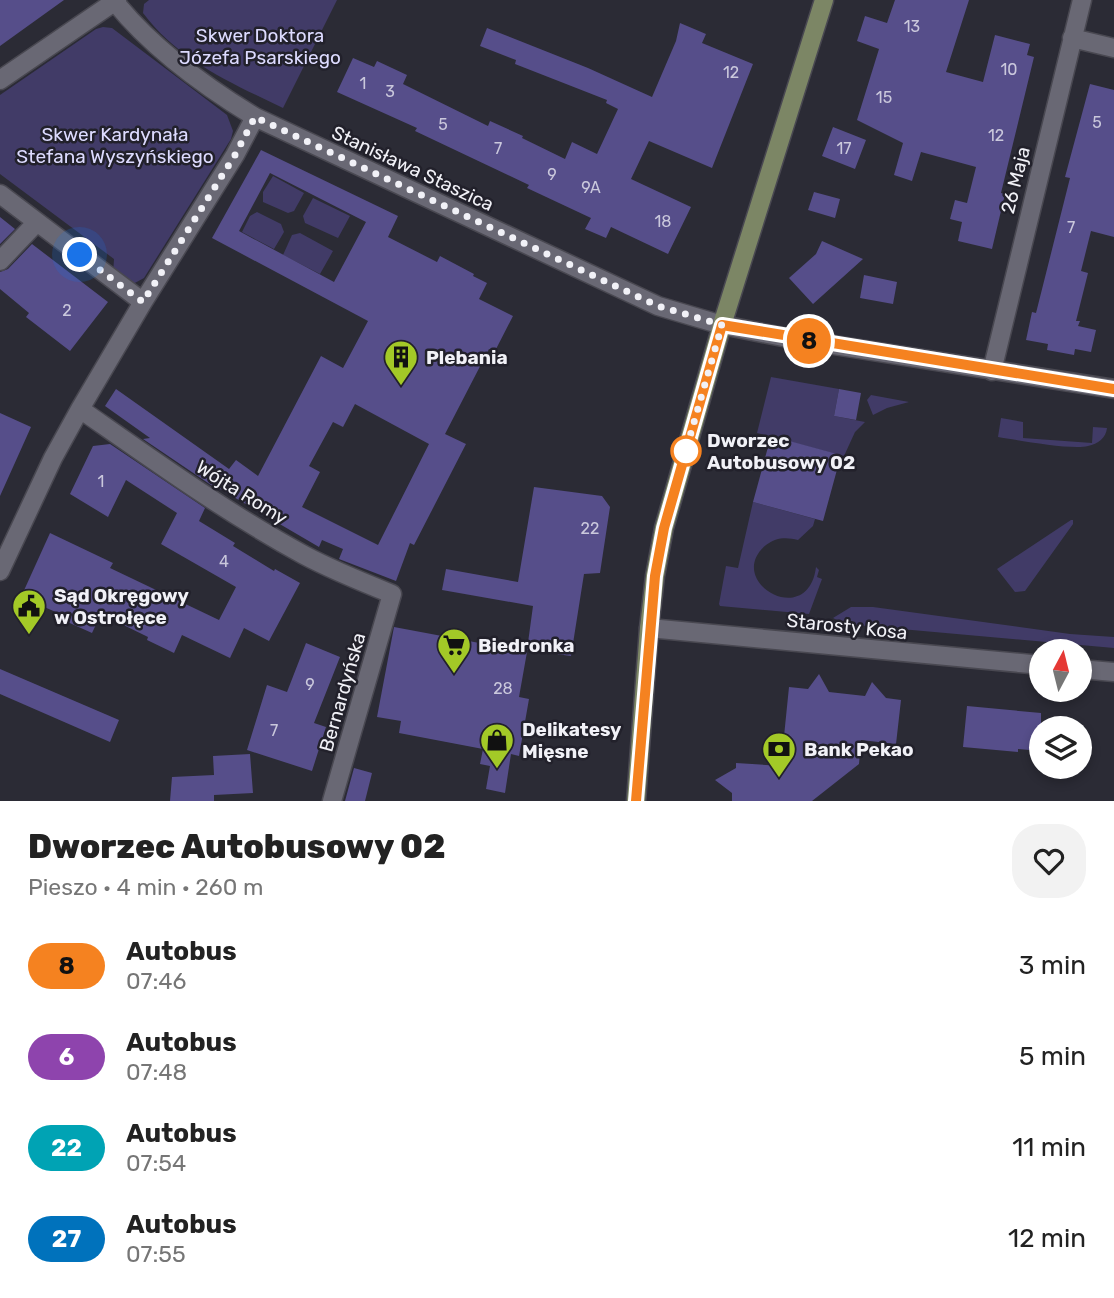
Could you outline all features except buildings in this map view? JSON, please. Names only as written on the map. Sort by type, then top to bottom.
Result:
[{"type":"street","points":[[636,801],[649,628],[664,528],[722,325],[824,0]]},
{"type":"street","name":"26 Maja","points":[[992,371],[1082,0]]},
{"type":"street","points":[[0,80],[116,1]]},
{"type":"street","name":"Stanisława Staszica","points":[[116,1],[135,27],[207,85],[255,117],[658,306],[722,325],[1114,389]]},
{"type":"street","points":[[1072,38],[1114,48]]},
{"type":"street","points":[[0,571],[53,458],[80,409],[235,155],[255,117]]},
{"type":"street","points":[[0,194],[143,302]]},
{"type":"street","points":[[0,261],[37,222]]},
{"type":"street","name":"Wójta Romy","points":[[80,409],[219,505],[264,532],[306,556],[392,594]]},
{"type":"street","name":"Bernardyńska","points":[[332,801],[392,594]]},
{"type":"street","name":"Starosty Kosa","points":[[649,628],[1029,664]]},
{"type":"street","points":[[1092,670],[1114,672]]},
{"type":"green space","name":"Skwer Doktora Józefa Psarskiego","points":[[149,0],[337,0],[283,108],[207,69],[172,44],[143,13],[144,4]]},
{"type":"green space","name":"Skwer Kardynała Stefana Wyszyńskiego","points":[[112,28],[227,115],[233,131],[231,139],[144,278],[133,284],[113,275],[114,259],[0,174],[0,95],[96,29]]},
{"type":"green space","points":[[273,176],[304,193],[294,211],[288,213],[263,202],[263,192]]},
{"type":"green space","points":[[313,198],[350,216],[338,238],[305,223],[303,216]]},
{"type":"green space","points":[[257,212],[281,224],[284,232],[274,249],[242,232],[250,216]]},
{"type":"green space","points":[[300,233],[333,251],[320,274],[283,255],[292,235]]},
{"type":"green space","points":[[771,377],[839,389],[834,416],[865,422],[855,432],[844,456],[757,433]]},
{"type":"green space","points":[[871,395],[909,402],[873,415],[867,400]]},
{"type":"green space","points":[[1001,418],[1023,422],[1023,438],[1092,443],[1093,427],[1107,428],[1103,438],[1092,445],[1057,446],[998,437]]},
{"type":"green space","points":[[753,502],[815,519],[813,526],[798,540],[774,540],[766,545],[755,559],[755,573],[761,585],[772,594],[785,598],[799,596],[810,586],[816,567],[819,570],[817,577],[822,579],[809,614],[719,604],[726,566],[738,568]]},
{"type":"green space","points":[[1071,520],[1073,524],[1025,591],[1015,592],[997,569]]},
{"type":"green space","points":[[851,607],[873,607],[1070,634],[1114,637],[1114,648],[1092,646],[1092,639],[1029,640],[845,624],[833,618]]},
{"type":"bus line","name":"8","points":[[636,801],[655,576],[664,528],[722,325],[1114,389]]},
{"type":"place","name":"Plebania","points":[[401,387]]},
{"type":"place","name":"Dworzec Autobusowy 02","points":[[686,451]]},
{"type":"place","name":"Sąd Okręgowy w Ostrołęce","points":[[29,636]]},
{"type":"place","name":"Biedronka","points":[[454,675]]},
{"type":"place","name":"Delikatesy Mięsne","points":[[497,770]]},
{"type":"place","name":"Bank Pekao","points":[[779,779]]},
{"type":"route","points":[[80,255],[143,302],[235,155],[255,117],[658,306],[722,325],[684,457],[686,451]]}]
